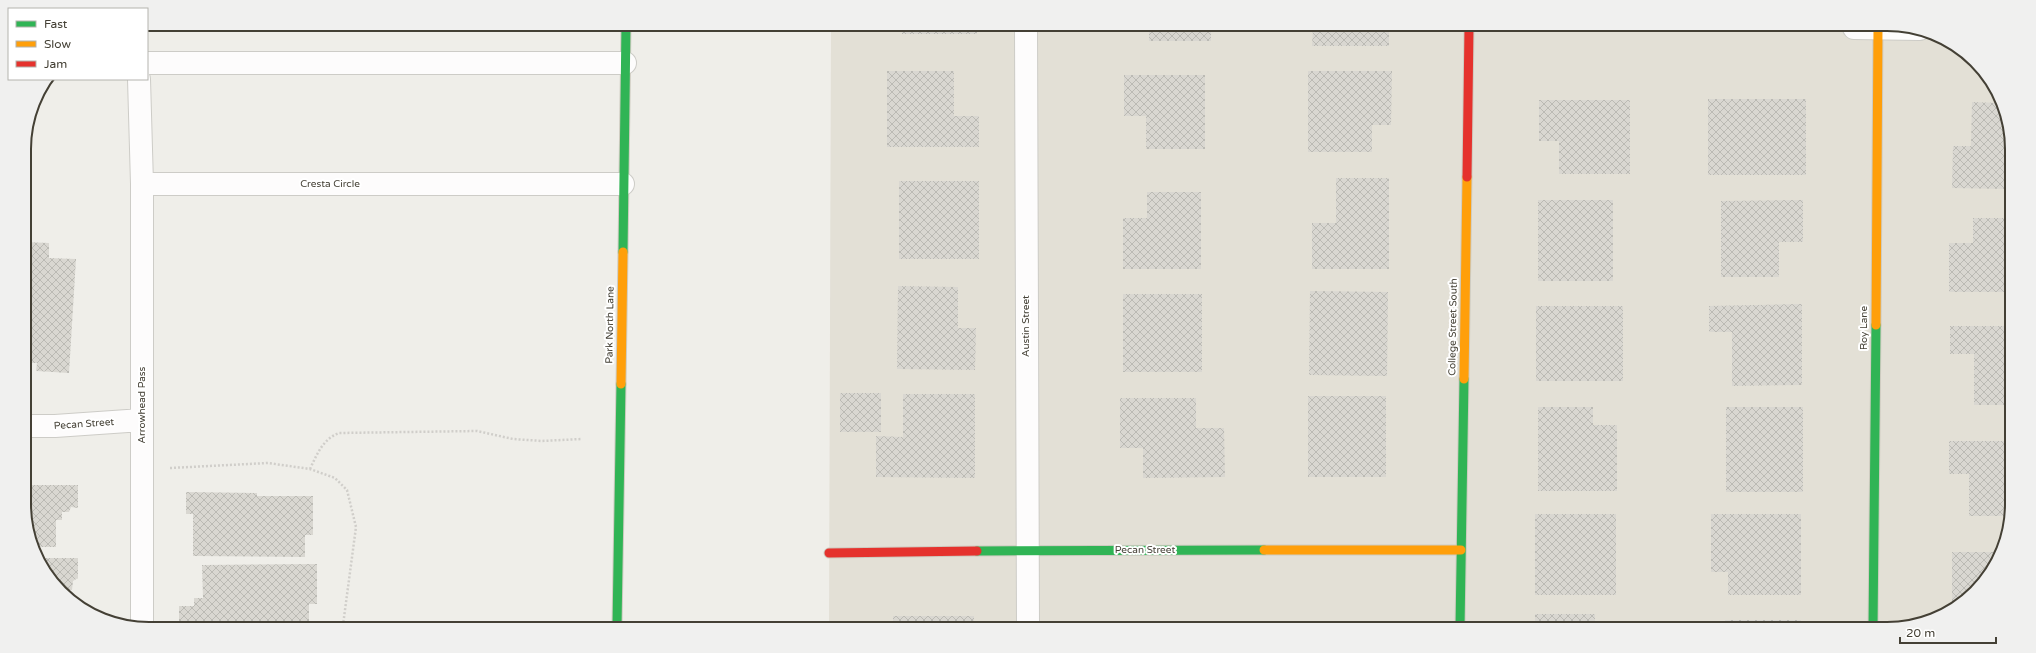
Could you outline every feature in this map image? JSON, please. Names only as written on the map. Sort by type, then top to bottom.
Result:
[{"type":"street","name":"Park North Lane","points":[[617,622],[626,31]]},
{"type":"street","name":"Austin Street","points":[[1026,31],[1028,622]]},
{"type":"street","name":"College Street South","points":[[1460,622],[1469,31]]},
{"type":"street","name":"Roy Lane","points":[[1873,622],[1878,31]]},
{"type":"street","points":[[148,63],[625,63]]},
{"type":"street","points":[[139,80],[142,184]]},
{"type":"street","name":"Cresta Circle","points":[[142,184],[623,184]]},
{"type":"street","name":"Arrowhead Pass","points":[[142,184],[142,622]]},
{"type":"street","name":"Pecan Street","points":[[31,426],[55,426],[142,420]]},
{"type":"street","name":"Pecan Street","points":[[829,553],[1027,550],[1461,550]]},
{"type":"path","points":[[310,469],[318,452],[330,437],[339,433],[477,431],[513,439],[542,441],[581,439]]},
{"type":"path","points":[[168,468],[268,463],[310,469],[334,478],[347,490],[356,528],[343,622]]},
{"type":"shaded area","points":[[831,31],[1887,31],[1902,32],[1925,37],[1952,51],[1965,60],[1976,71],[1993,97],[1999,111],[2005,141],[2004,519],[1999,542],[1993,556],[1976,582],[1959,598],[1939,610],[1925,616],[1895,622],[829,622]]},
{"type":"building","points":[[902,31],[977,31],[977,34],[902,34]]},
{"type":"building","points":[[1149,31],[1211,31],[1211,41],[1149,41]]},
{"type":"building","points":[[1313,31],[1389,31],[1389,46],[1312,46]]},
{"type":"building","points":[[887,71],[954,71],[954,116],[979,116],[979,147],[887,147]]},
{"type":"building","points":[[1308,71],[1392,71],[1391,125],[1372,125],[1372,152],[1308,152]]},
{"type":"building","points":[[1124,75],[1205,75],[1205,149],[1146,149],[1146,116],[1124,116]]},
{"type":"building","points":[[1708,99],[1806,99],[1806,175],[1708,175]]},
{"type":"building","points":[[1539,100],[1630,100],[1630,174],[1559,174],[1559,141],[1539,141]]},
{"type":"building","points":[[1972,102],[1996,103],[2003,126],[2005,141],[2005,189],[1952,188],[1953,146],[1971,146]]},
{"type":"building","points":[[1336,178],[1389,178],[1389,269],[1312,269],[1312,223],[1336,223]]},
{"type":"building","points":[[899,181],[979,181],[979,259],[899,259]]},
{"type":"building","points":[[1147,192],[1201,192],[1201,269],[1123,269],[1123,218],[1147,218]]},
{"type":"building","points":[[1538,200],[1613,200],[1613,281],[1538,281]]},
{"type":"building","points":[[1803,200],[1803,242],[1779,242],[1779,277],[1721,277],[1721,201]]},
{"type":"building","points":[[1973,218],[2005,218],[2005,292],[1949,292],[1949,243],[1973,243]]},
{"type":"building","points":[[31,242],[49,243],[49,258],[76,259],[69,373],[36,371],[37,363],[31,363]]},
{"type":"building","points":[[898,286],[958,287],[958,328],[976,328],[975,370],[897,369]]},
{"type":"building","points":[[1310,291],[1388,292],[1387,376],[1309,375]]},
{"type":"building","points":[[1123,294],[1202,294],[1202,372],[1123,372]]},
{"type":"building","points":[[1802,304],[1802,385],[1732,386],[1732,332],[1709,332],[1709,306]]},
{"type":"building","points":[[1536,306],[1623,306],[1623,381],[1536,381]]},
{"type":"building","points":[[1950,326],[2005,326],[2005,405],[1974,405],[1974,354],[1950,354]]},
{"type":"building","points":[[840,393],[881,393],[881,432],[840,432]]},
{"type":"building","points":[[903,394],[975,394],[975,478],[876,477],[876,436],[903,437]]},
{"type":"building","points":[[1308,396],[1386,396],[1386,477],[1308,477]]},
{"type":"building","points":[[1120,398],[1196,398],[1196,428],[1224,428],[1225,477],[1143,478],[1143,448],[1120,448]]},
{"type":"building","points":[[1538,407],[1593,407],[1593,425],[1617,425],[1617,491],[1538,491]]},
{"type":"building","points":[[1726,407],[1803,407],[1803,492],[1726,492]]},
{"type":"building","points":[[1949,441],[2005,441],[2004,516],[1969,516],[1969,474],[1949,474]]},
{"type":"building","points":[[31,485],[78,485],[78,508],[71,507],[69,512],[62,512],[62,520],[56,520],[56,547],[39,547],[37,542],[31,512]]},
{"type":"building","points":[[186,492],[257,493],[257,496],[313,496],[313,535],[305,535],[305,557],[193,556],[193,514],[186,514]]},
{"type":"building","points":[[1535,514],[1616,514],[1616,595],[1535,595]]},
{"type":"building","points":[[1711,514],[1801,514],[1801,595],[1728,595],[1728,572],[1711,572]]},
{"type":"building","points":[[1952,552],[1995,552],[1976,582],[1959,598],[1952,602]]},
{"type":"building","points":[[44,558],[78,558],[78,578],[73,581],[72,590],[69,590],[55,576]]},
{"type":"building","points":[[317,564],[317,604],[309,604],[309,622],[179,622],[179,606],[194,606],[194,598],[203,598],[202,565]]},
{"type":"building","points":[[1535,614],[1595,614],[1595,622],[1535,622]]},
{"type":"building","points":[[893,616],[974,616],[974,622],[893,622]]},
{"type":"building","points":[[1725,620],[1801,620],[1801,622],[1725,622]]},
{"type":"building","points":[[1128,621],[1201,621],[1201,622]]},
{"type":"building","points":[[1304,621],[1390,621],[1390,622]]},
{"type":"traffic: fast","points":[[623,252],[626,31]]},
{"type":"traffic: fast","points":[[1873,622],[1876,325]]},
{"type":"traffic: fast","points":[[1460,622],[1464,379]]},
{"type":"traffic: fast","points":[[617,622],[621,384]]},
{"type":"traffic: fast","points":[[977,551],[1264,550]]},
{"type":"traffic: slow","points":[[1876,325],[1878,31]]},
{"type":"traffic: slow","points":[[1464,379],[1467,177]]},
{"type":"traffic: slow","points":[[621,384],[623,252]]},
{"type":"traffic: slow","points":[[1264,550],[1461,550]]},
{"type":"traffic: jam","points":[[1467,177],[1469,31]]},
{"type":"traffic: jam","points":[[829,553],[977,551]]}]
